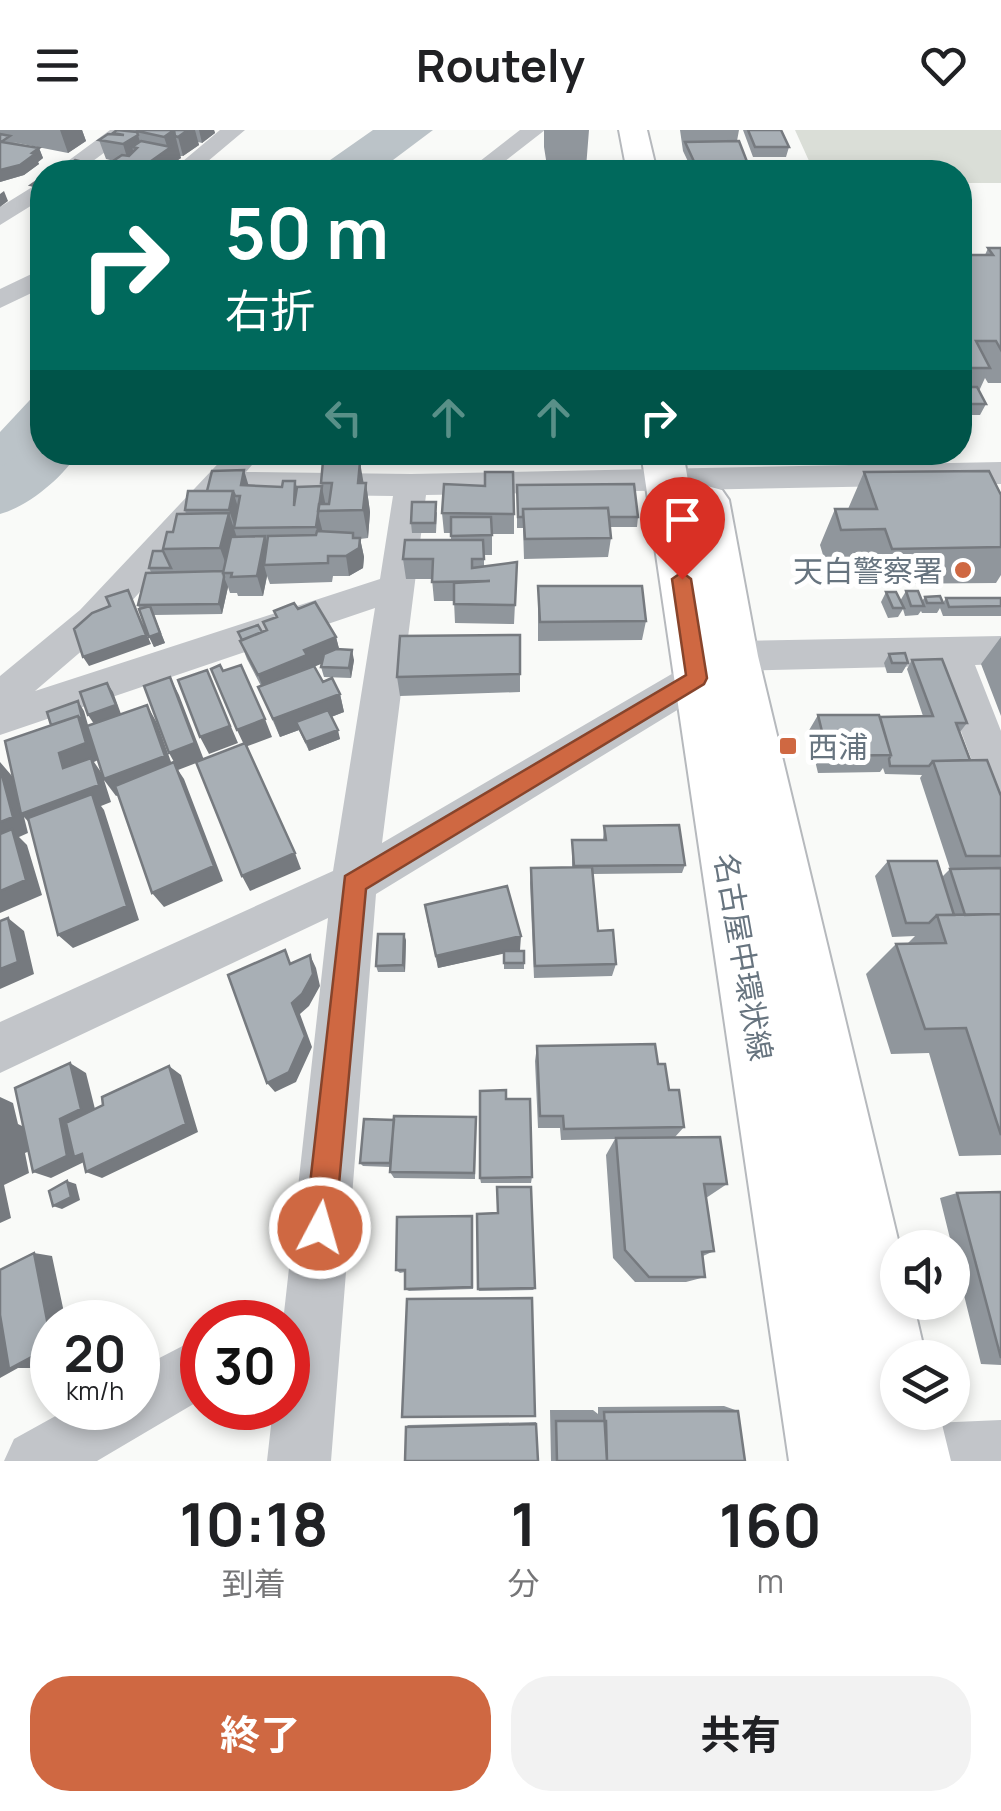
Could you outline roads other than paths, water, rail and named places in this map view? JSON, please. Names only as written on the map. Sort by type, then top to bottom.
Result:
[{"type":"main road","points":[[606,130],[611,160]]},
{"type":"main road","points":[[633,130],[639,160]]},
{"type":"main road","name":"名古屋中環状線","points":[[683,466],[830,1461]]},
{"type":"main road","name":"名古屋中環状線","points":[[715,667],[904,1433]]},
{"type":"street","points":[[81,160],[124,130]]},
{"type":"street","points":[[196,160],[234,130]]},
{"type":"street","points":[[493,160],[534,130]]},
{"type":"street","points":[[0,218],[30,197]]},
{"type":"street","points":[[0,300],[30,284]]},
{"type":"street","points":[[0,700],[94,620],[237,465]]},
{"type":"street","points":[[222,484],[411,486],[492,468],[683,466],[1001,473]]},
{"type":"street","points":[[298,1300],[411,486]]},
{"type":"street","points":[[0,718],[396,587]]},
{"type":"street","points":[[0,1048],[354,884],[715,667],[1001,650]]},
{"type":"street","points":[[950,651],[1001,784]]},
{"type":"street","points":[[36,1461],[91,1430]]},
{"type":"street","points":[[299,1430],[300,1461]]},
{"type":"street","points":[[904,1433],[1001,1451]]},
{"type":"waterway","points":[[0,496],[37,465]]},
{"type":"place","name":"天白警察署","points":[[963,570]]},
{"type":"place","name":"西浦","points":[[788,746]]}]
